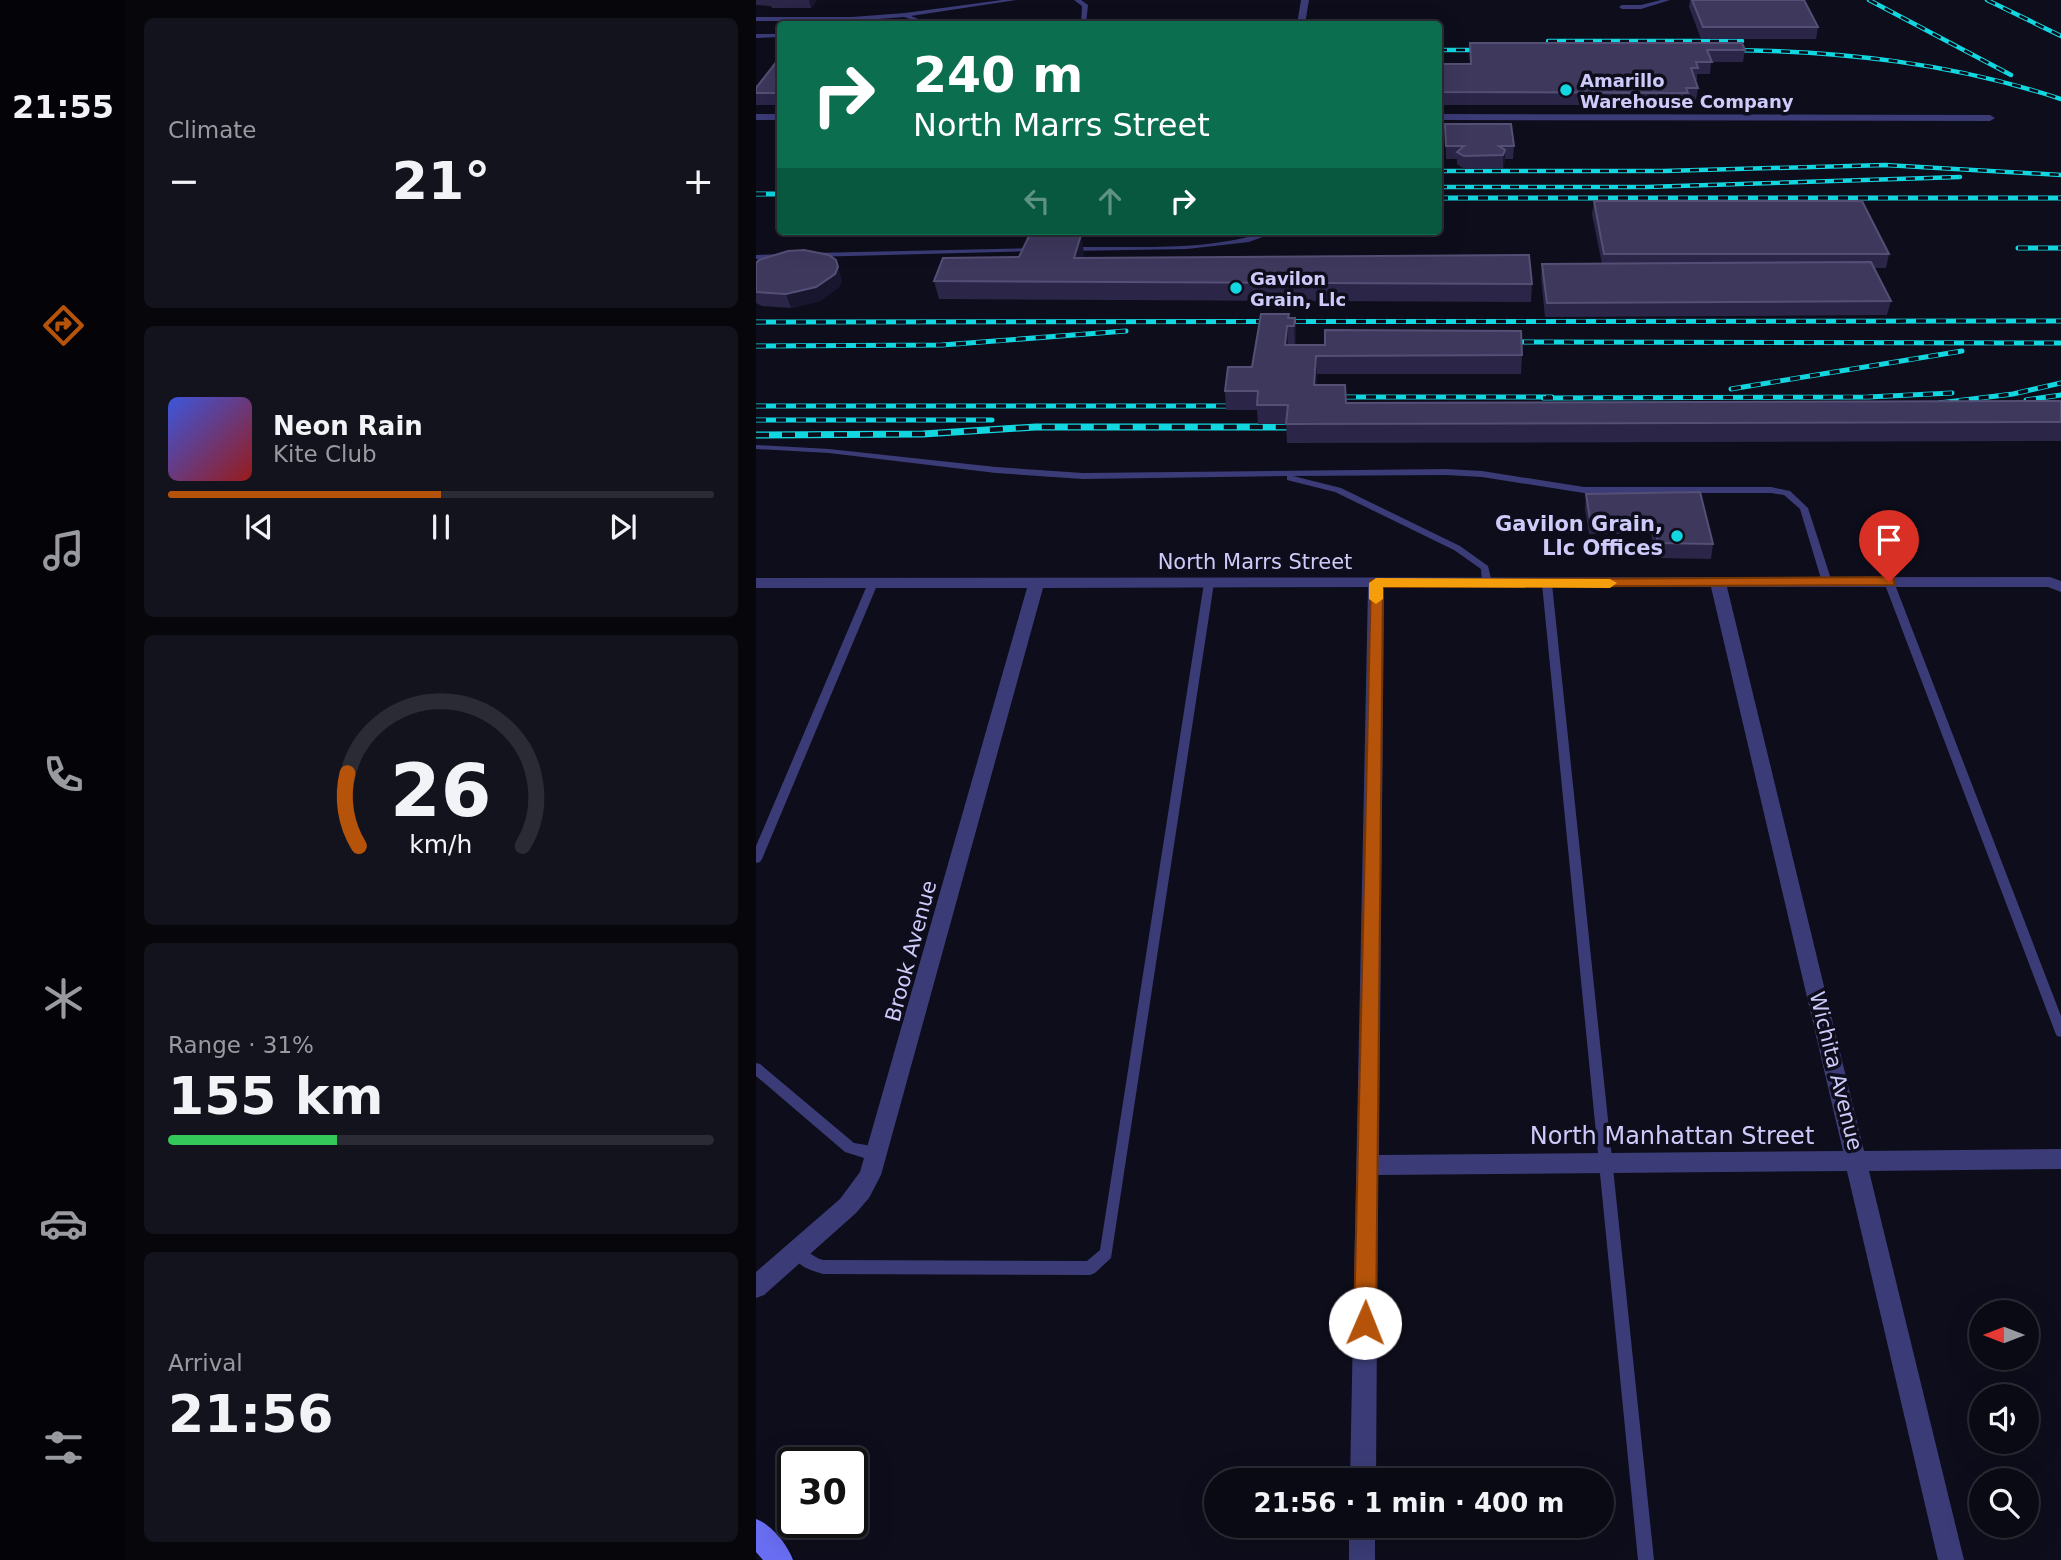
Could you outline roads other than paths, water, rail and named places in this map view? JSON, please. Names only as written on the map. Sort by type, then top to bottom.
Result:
[{"type":"main road","points":[[756,1532],[780,1560]]},
{"type":"street","points":[[1302,21],[1305,0]]},
{"type":"street","points":[[756,117],[777,117]]},
{"type":"street","points":[[1442,117],[1990,118]]},
{"type":"street","name":"North Marrs Street","points":[[756,583],[2050,582],[2061,587]]},
{"type":"street","name":"Brook Avenue","points":[[756,1287],[861,1191],[879,1152],[1036,583]]},
{"type":"street","points":[[1363,1468],[1376,583]]},
{"type":"street","name":"Wichita Avenue","points":[[1718,583],[1951,1560]]},
{"type":"street","name":"North Manhattan Street","points":[[1367,1165],[2061,1159]]},
{"type":"street","points":[[1362,1538],[1362,1560]]},
{"type":"lane","points":[[756,19],[852,19],[905,15],[1013,0]]},
{"type":"lane","points":[[1077,0],[1085,5],[1084,21]]},
{"type":"lane","points":[[1622,7],[1641,7],[1667,0]]},
{"type":"lane","points":[[905,15],[920,21]]},
{"type":"lane","points":[[848,21],[852,19]]},
{"type":"lane","points":[[756,36],[777,36]]},
{"type":"lane","points":[[1018,250],[1072,235]]},
{"type":"lane","points":[[1057,250],[1143,249],[1249,240],[1264,235]]},
{"type":"lane","points":[[756,257],[1044,250]]},
{"type":"lane","points":[[756,447],[829,451],[996,470],[1083,476],[1446,472],[1482,474],[1584,490],[1771,489],[1787,493],[1804,508],[1827,582]]},
{"type":"lane","points":[[1267,474],[1338,490],[1457,548],[1485,568],[1487,583]]},
{"type":"lane","points":[[1889,582],[2061,1032]]},
{"type":"lane","points":[[756,859],[873,583]]},
{"type":"lane","points":[[797,1252],[809,1263],[823,1267],[1050,1268],[1090,1268],[1106,1253],[1209,583]]},
{"type":"lane","points":[[1547,583],[1646,1560]]},
{"type":"lane","points":[[756,1068],[850,1147],[864,1152],[879,1152]]},
{"type":"railway","points":[[1869,0],[2011,75]]},
{"type":"railway","points":[[1987,0],[2061,36]]},
{"type":"railway","points":[[1548,41],[1742,41]]},
{"type":"railway","points":[[1442,50],[1489,50]]},
{"type":"railway","points":[[1727,50],[1812,53],[1896,61],[1979,76],[2061,99]]},
{"type":"railway","points":[[1442,171],[1663,171],[1885,165],[2061,175]]},
{"type":"railway","points":[[1442,187],[1646,187],[1960,177]]},
{"type":"railway","points":[[756,194],[777,194]]},
{"type":"railway","points":[[1442,198],[2061,198]]},
{"type":"railway","points":[[2018,248],[2061,248]]},
{"type":"railway","points":[[756,322],[2061,321]]},
{"type":"railway","points":[[756,346],[942,345],[1126,331]]},
{"type":"railway","points":[[1504,342],[2061,343]]},
{"type":"railway","points":[[1731,389],[1962,351]]},
{"type":"railway","points":[[1939,403],[2013,394],[2061,383]]},
{"type":"railway","points":[[1543,398],[1868,397],[1952,393]]},
{"type":"railway","points":[[2026,400],[2061,395]]},
{"type":"railway","points":[[1326,397],[1552,397]]},
{"type":"railway","points":[[756,406],[1246,406]]},
{"type":"railway","points":[[756,420],[992,420]]},
{"type":"railway","points":[[756,435],[923,434],[1036,427],[1306,427]]},
{"type":"place","name":"Amarillo Warehouse Company","points":[[1566,90]]},
{"type":"place","name":"Gavilon Grain, Llc","points":[[1236,288]]},
{"type":"place","name":"Gavilon Grain, Llc Offices","points":[[1677,536]]}]
